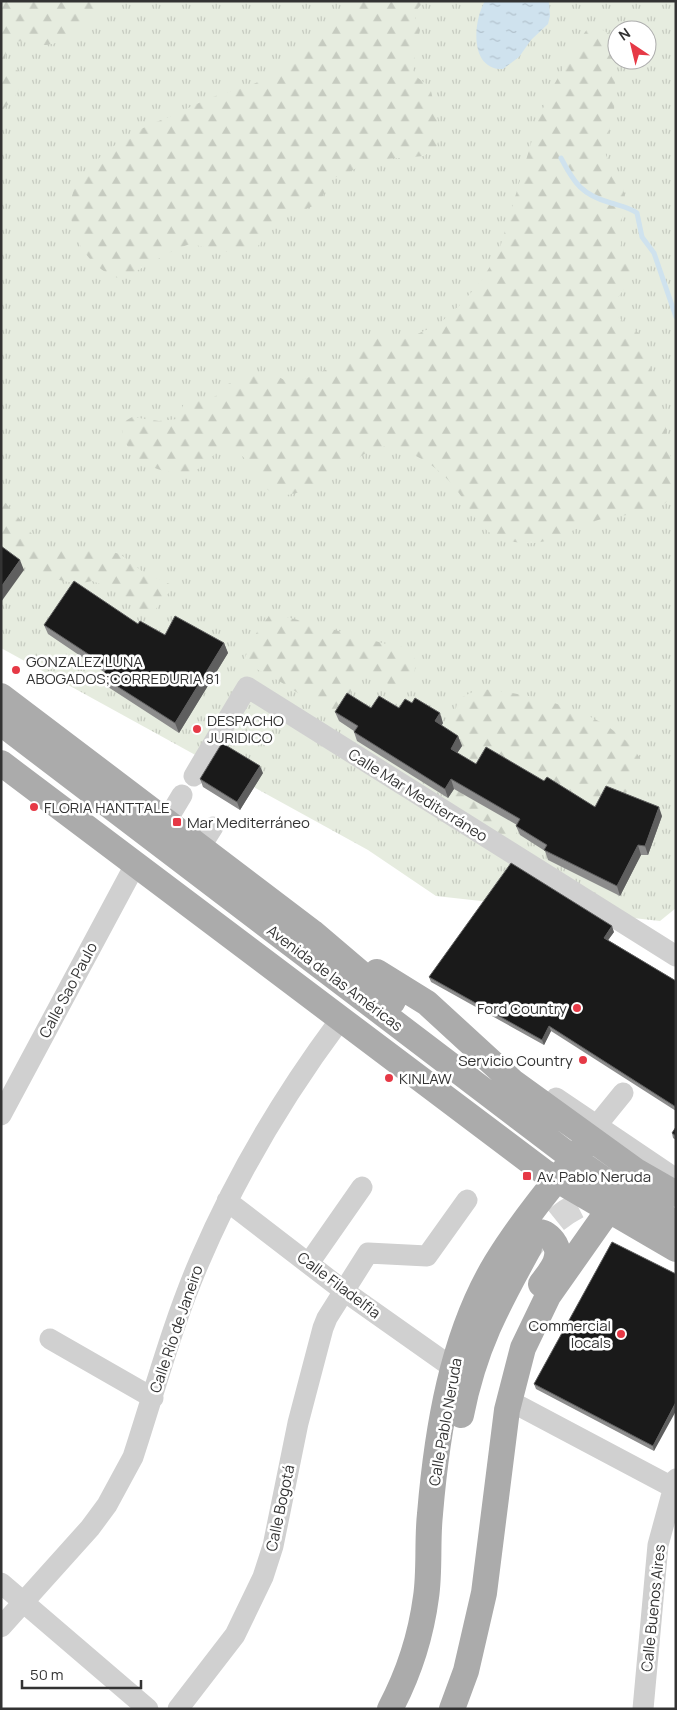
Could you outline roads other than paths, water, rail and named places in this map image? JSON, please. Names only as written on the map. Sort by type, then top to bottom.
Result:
[{"type":"main road","name":"Avenida de las Américas","points":[[1,696],[167,820],[207,837],[312,932],[456,1056],[562,1136]]},
{"type":"main road","name":"Avenida de las Américas","points":[[1,723],[573,1159],[615,1202],[676,1249]]},
{"type":"main road","name":"Avenida de las Américas","points":[[1,763],[340,1020],[556,1180],[676,1223]]},
{"type":"main road","name":"Avenida de las Américas","points":[[312,932],[427,1003],[513,1082],[593,1132],[636,1171],[676,1194]]},
{"type":"main road","name":"Calle Pablo Neruda","points":[[390,1709],[399,1693],[414,1649],[426,1597],[430,1514],[453,1368],[474,1307],[496,1263],[519,1247],[556,1180],[593,1132]]},
{"type":"main road","points":[[523,1348],[548,1296],[636,1171]]},
{"type":"main road","points":[[426,1597],[464,1400],[474,1358],[519,1247],[526,1234],[537,1231],[548,1235],[557,1249],[555,1262],[532,1298],[525,1314],[523,1348],[510,1401],[484,1593],[466,1672],[452,1709]]},
{"type":"street","name":"Calle Mar Mediterráneo","points":[[194,776],[247,688],[676,956]]},
{"type":"street","points":[[167,820],[182,795]]},
{"type":"street","name":"Calle Sao Paulo","points":[[1,1115],[135,865]]},
{"type":"street","name":"Calle Río de Janeiro","points":[[1,1627],[107,1505],[133,1457],[199,1262],[227,1201],[256,1144],[277,1110],[340,1020]]},
{"type":"street","points":[[623,1093],[593,1132],[676,1179]]},
{"type":"street","points":[[309,1263],[362,1186]]},
{"type":"street","name":"Calle Bogotá","points":[[178,1709],[235,1635],[263,1577],[273,1546],[298,1423],[323,1328],[344,1290],[368,1253],[427,1256],[467,1200]]},
{"type":"street","name":"Calle Filadelfia","points":[[227,1201],[344,1290],[453,1368]]},
{"type":"street","points":[[50,1339],[153,1398]]},
{"type":"street","points":[[510,1401],[675,1485]]},
{"type":"street","name":"Calle Buenos Aires","points":[[643,1709],[658,1545],[675,1485]]},
{"type":"street","points":[[1,1583],[148,1709]]},
{"type":"water","points":[[485,1],[549,1],[550,16],[548,24],[531,40],[519,57],[503,69],[492,67],[484,62],[479,53],[476,32]]},
{"type":"waterway","points":[[561,158],[575,181],[586,192],[601,200],[628,208],[637,213],[642,237],[654,253],[676,317]]},
{"type":"tunnel","points":[[529,1248],[545,1229],[574,1207],[609,1195]]},
{"type":"place","name":"GONZALEZ LUNA ABOGADOS;CORREDURIA 81","points":[[16,670]]},
{"type":"place","name":"DESPACHO JURIDICO","points":[[197,729]]},
{"type":"place","name":"FLORIA HANTTALE","points":[[34,807]]},
{"type":"place","name":"Mar Mediterráneo","points":[[177,822]]},
{"type":"place","name":"Ford Country","points":[[577,1008]]},
{"type":"place","name":"Servicio Country","points":[[583,1060]]},
{"type":"place","name":"KINLAW","points":[[389,1078]]},
{"type":"place","name":"Av. Pablo Neruda","points":[[527,1176]]},
{"type":"place","name":"Commercial locals","points":[[621,1334]]}]
